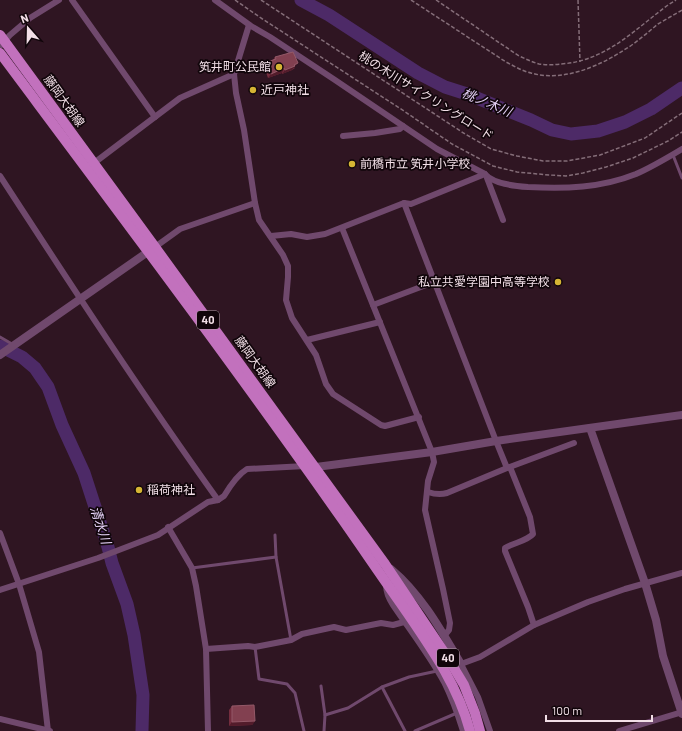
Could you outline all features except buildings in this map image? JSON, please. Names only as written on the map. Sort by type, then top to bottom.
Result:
[{"type":"main road","name":"藤岡大胡線","points":[[2,41],[94,163],[152,250],[386,582],[440,662],[455,688],[466,714]]},
{"type":"main road","name":"藤岡大胡線","points":[[0,53],[152,250],[316,467],[385,564],[448,658],[464,685],[466,714]]},
{"type":"main road","name":"40","points":[[466,714],[470,731]]},
{"type":"main road","name":"40","points":[[466,714],[480,731]]},
{"type":"street","points":[[2,41],[30,18],[59,0]]},
{"type":"street","points":[[72,0],[155,117]]},
{"type":"street","points":[[215,0],[249,25],[270,37],[444,153],[501,183],[522,187],[553,188],[589,186],[635,175],[682,149]]},
{"type":"street","points":[[249,25],[234,74],[236,94],[244,130],[259,220],[284,255],[288,266],[286,300],[292,318],[316,355],[326,384],[333,394],[383,426],[419,417]]},
{"type":"street","points":[[94,163],[180,98],[234,74]]},
{"type":"street","points":[[343,136],[374,133],[400,128],[402,126]]},
{"type":"street","points":[[0,176],[81,299],[218,500]]},
{"type":"street","points":[[271,236],[291,234],[308,237],[325,234],[404,203],[411,204],[486,176]]},
{"type":"street","points":[[486,176],[503,220]]},
{"type":"street","points":[[0,355],[180,229],[255,203]]},
{"type":"street","points":[[404,203],[496,441],[509,467],[530,517],[533,534],[530,537],[510,544],[505,548],[505,551],[534,624]]},
{"type":"street","points":[[342,228],[432,452],[434,462],[428,481],[425,510],[450,623],[449,630],[444,636]]},
{"type":"street","points":[[373,305],[434,282]]},
{"type":"street","points":[[307,340],[380,322]]},
{"type":"street","points":[[0,590],[98,558],[158,535],[208,502],[218,500],[224,496],[236,478],[247,469],[305,466],[316,467],[432,452],[496,441],[682,415]]},
{"type":"street","points":[[590,428],[645,583],[656,620],[663,656],[682,713],[619,731]]},
{"type":"street","points":[[428,492],[442,494],[574,443]]},
{"type":"street","points":[[168,527],[192,568],[196,586],[206,650],[208,731]]},
{"type":"street","points":[[0,532],[19,584],[39,652],[49,731],[0,719]]},
{"type":"street","points":[[385,564],[401,577],[414,591],[444,636],[461,664],[478,697],[490,731]]},
{"type":"street","points":[[461,664],[480,657],[534,624],[588,602],[645,583],[682,574]]},
{"type":"street","points":[[386,582],[388,597],[466,714],[463,731]]},
{"type":"street","points":[[206,650],[248,646],[255,647],[291,640],[302,634],[334,627],[346,630],[381,623],[393,625],[403,620]]},
{"type":"lane","points":[[673,154],[682,178]]},
{"type":"lane","points":[[0,337],[14,346]]},
{"type":"lane","points":[[275,535],[276,557],[291,640]]},
{"type":"lane","points":[[192,568],[276,557]]},
{"type":"lane","points":[[255,647],[259,679],[287,684],[295,693],[304,731]]},
{"type":"lane","points":[[325,715],[348,708],[382,687],[409,677],[437,671]]},
{"type":"lane","points":[[321,686],[325,715],[324,731]]},
{"type":"lane","points":[[382,687],[405,731]]},
{"type":"lane","points":[[415,731],[466,714]]},
{"type":"path","points":[[235,0],[452,144],[493,166],[517,172],[566,176],[578,174],[633,158],[668,141],[682,132]]},
{"type":"path","name":"桃の木川サイクリングロード","points":[[261,0],[465,134],[491,148],[517,156],[543,161],[567,161],[600,155],[645,138],[682,113]]},
{"type":"path","points":[[411,0],[506,62],[532,74],[547,76],[565,75],[587,69],[606,61],[625,50],[660,23],[682,10]]},
{"type":"path","points":[[436,0],[519,56],[531,62],[556,65],[580,62],[596,56],[617,44],[676,0]]},
{"type":"path","points":[[578,0],[580,62]]},
{"type":"waterway","name":"桃ノ木川","points":[[301,0],[329,15],[418,73],[445,87],[467,94],[552,130],[571,134],[598,131],[625,122],[651,109],[682,88]]},
{"type":"waterway","name":"清水川","points":[[0,346],[22,357],[35,368],[48,387],[62,425],[84,473],[112,563],[127,604],[134,635],[143,695],[142,731]]},
{"type":"place","name":"笂井町公民館","points":[[279,67]]},
{"type":"place","name":"近戸神社","points":[[253,90]]},
{"type":"place","name":"前橋市立 笂井小学校","points":[[352,164]]},
{"type":"place","name":"私立共愛学園中高等学校","points":[[558,282]]},
{"type":"place","name":"稲荷神社","points":[[139,490]]}]
